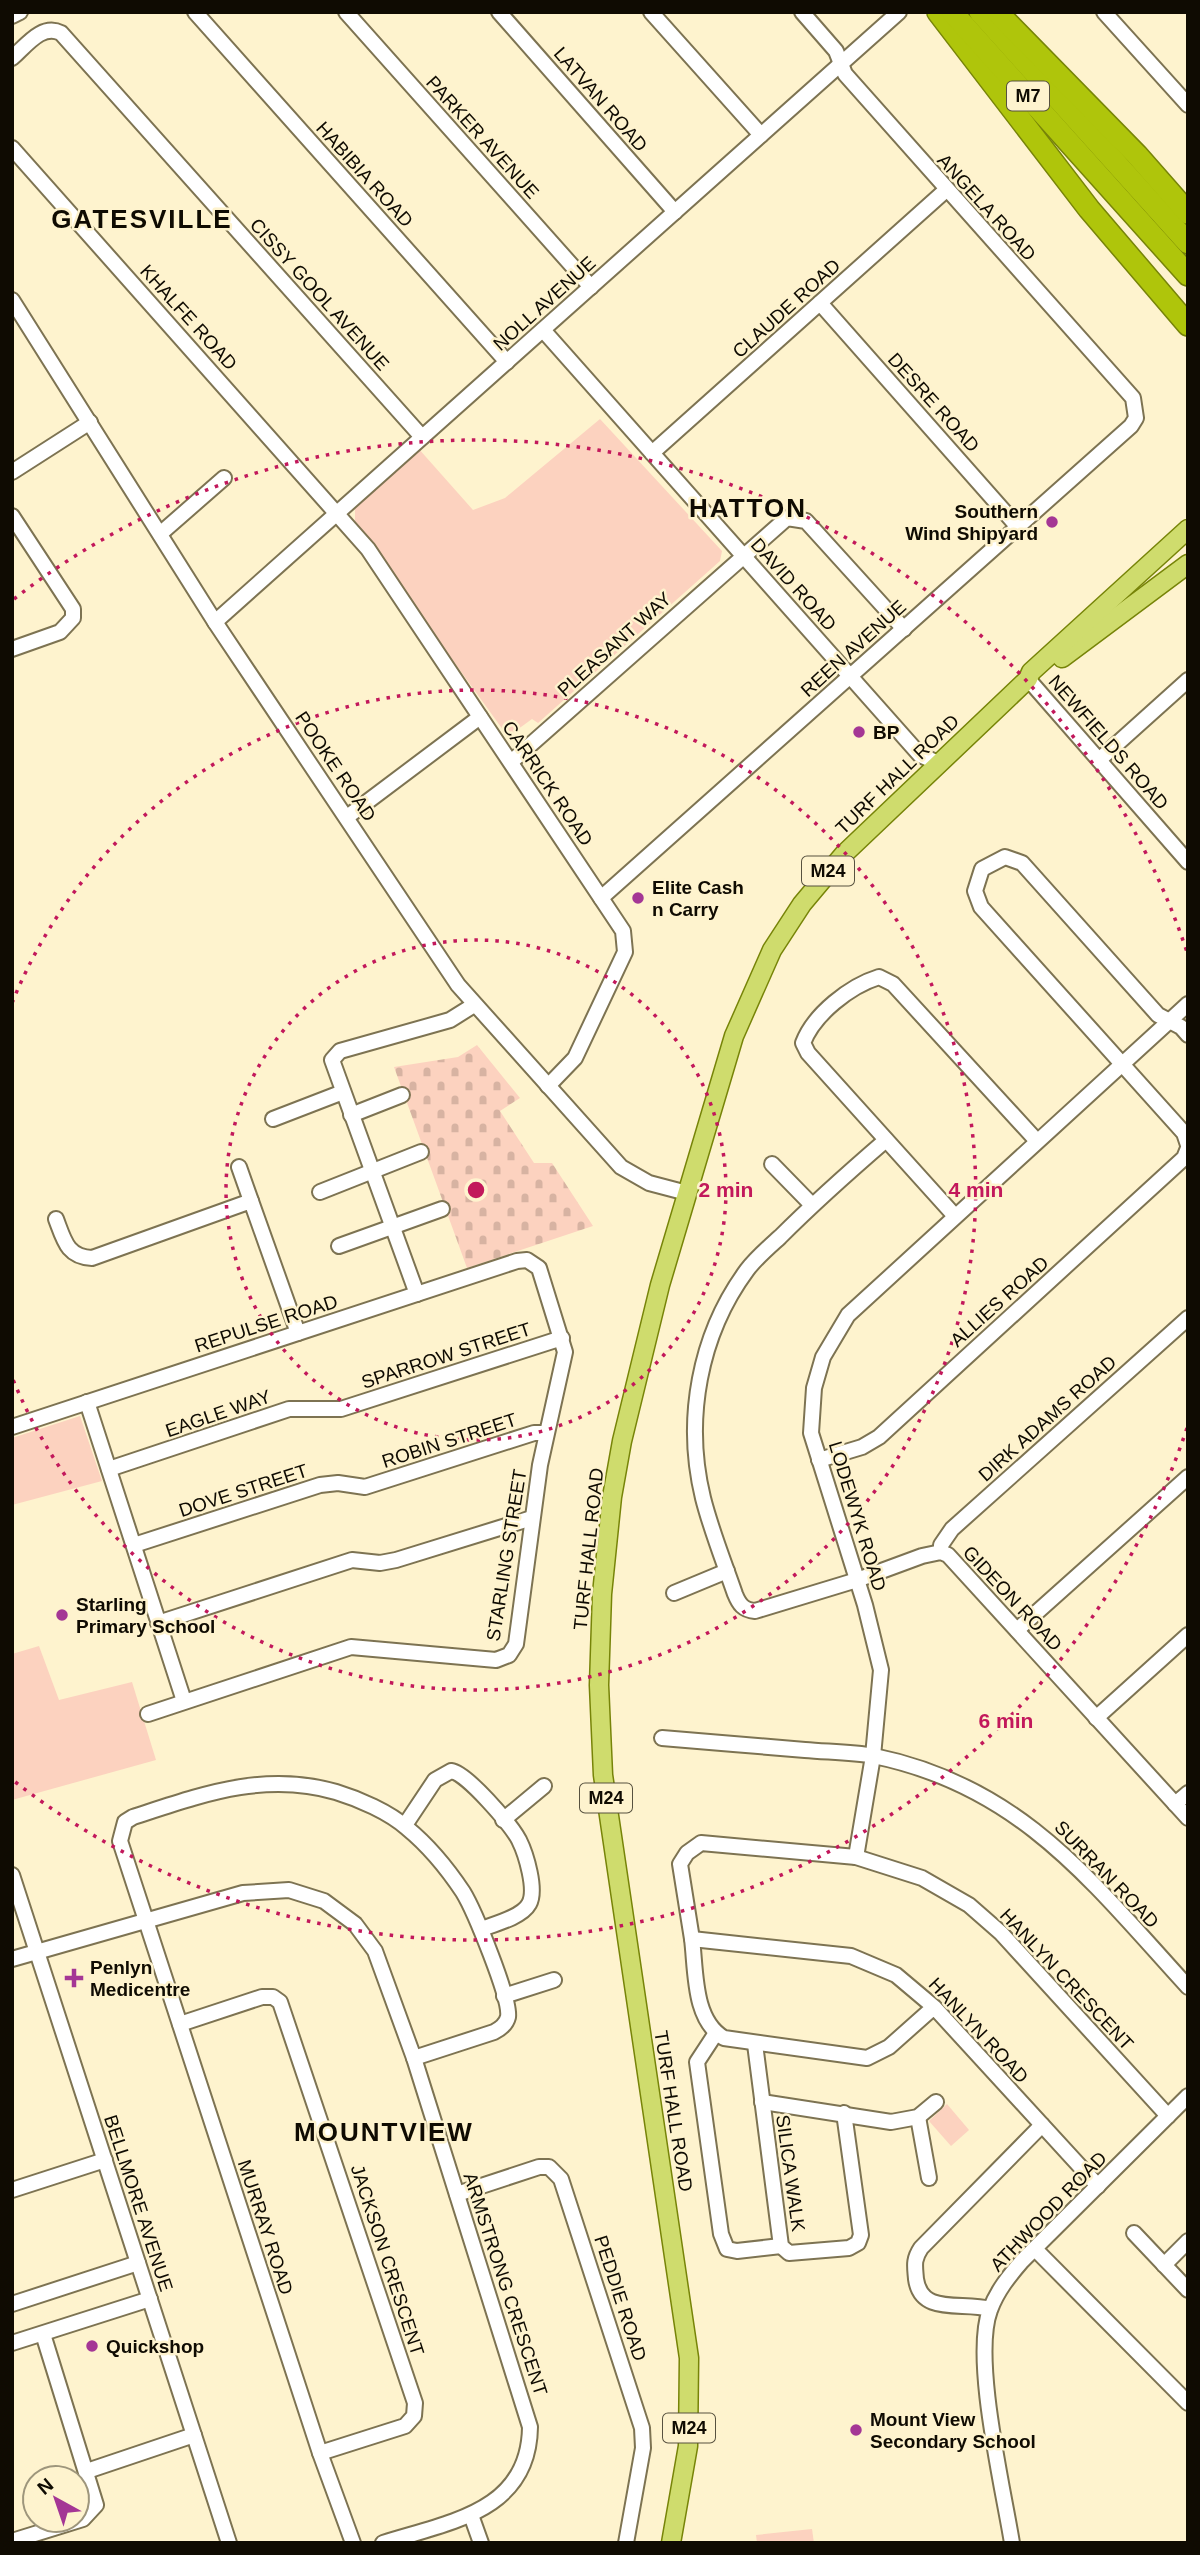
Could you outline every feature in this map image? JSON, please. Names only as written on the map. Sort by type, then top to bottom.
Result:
[{"type":"highway","points":[[938,12],[1089,209],[1188,325]]},
{"type":"highway","name":"M7","points":[[953,12],[1112,174],[1188,243]]},
{"type":"highway","name":"M7","points":[[980,12],[1112,174],[1188,275]]},
{"type":"highway","points":[[997,12],[1110,127],[1188,213]]},
{"type":"main road","name":"TURF HALL ROAD","points":[[671,2543],[688,2445],[689,2358],[609,1821],[599,1685],[602,1594],[618,1464],[635,1382],[687,1193],[741,1017],[772,950],[822,878],[937,763],[1028,679],[1031,672],[1188,529]]},
{"type":"main road","name":"TURF HALL ROAD","points":[[1028,679],[1040,676],[1188,564]]},
{"type":"street","points":[[12,16],[20,12]]},
{"type":"street","name":"HABIBIA ROAD","points":[[195,12],[507,362]]},
{"type":"street","name":"PARKER AVENUE","points":[[346,12],[591,287]]},
{"type":"street","name":"LATVAN ROAD","points":[[499,12],[675,212]]},
{"type":"street","points":[[651,12],[761,135]]},
{"type":"street","name":"ANGELA ROAD","points":[[802,12],[836,51],[845,74],[1133,398],[1137,414],[1132,426]]},
{"type":"street","name":"NOLL AVENUE","points":[[215,622],[899,12]]},
{"type":"street","points":[[1104,12],[1188,105]]},
{"type":"street","name":"CISSY GOOL AVENUE","points":[[12,58],[43,32],[51,29],[61,33],[422,437]]},
{"type":"street","name":"KHALFE ROAD","points":[[12,148],[338,513]]},
{"type":"street","name":"CLAUDE ROAD","points":[[653,453],[946,190]]},
{"type":"street","name":"POOKE ROAD","points":[[12,300],[215,622],[447,970],[474,1005],[630,1174],[649,1183],[687,1193]]},
{"type":"street","name":"DESRE ROAD","points":[[820,303],[1018,527]]},
{"type":"street","name":"DAVID ROAD","points":[[543,330],[920,755],[937,763]]},
{"type":"street","points":[[12,472],[90,422]]},
{"type":"street","name":"REEN AVENUE","points":[[601,898],[1132,426]]},
{"type":"street","points":[[160,534],[224,478]]},
{"type":"street","name":"CARRICK ROAD","points":[[338,513],[375,559],[623,932],[625,952],[575,1058],[548,1086]]},
{"type":"street","points":[[12,516],[73,609],[73,618],[60,632],[12,649]]},
{"type":"street","name":"PLEASANT WAY","points":[[511,762],[783,520],[792,517],[802,519],[904,629]]},
{"type":"street","name":"NEWFIELDS ROAD","points":[[1028,679],[1185,853]]},
{"type":"street","points":[[1099,760],[1188,680]]},
{"type":"street","points":[[347,817],[480,717]]},
{"type":"street","name":"ALLIES ROAD","points":[[820,1460],[862,1447],[879,1437],[1184,1158],[1188,1146],[1184,1133],[981,907],[975,891],[976,882],[986,865],[1005,857],[1022,863],[1158,1015],[1170,1020],[1188,1035]]},
{"type":"street","points":[[954,1215],[808,1053],[803,1043],[808,1029],[858,984],[878,977],[893,985],[1036,1140]]},
{"type":"street","name":"LODEWYK ROAD","points":[[856,1857],[873,1756],[881,1670],[857,1580],[811,1433],[814,1388],[823,1357],[848,1315],[954,1215],[1188,1004]]},
{"type":"street","points":[[416,1294],[332,1065],[336,1053],[450,1020],[474,1005]]},
{"type":"street","points":[[273,1119],[343,1092]]},
{"type":"street","points":[[351,1115],[402,1095]]},
{"type":"street","name":"GIDEON ROAD","points":[[886,1140],[812,1205],[747,1270],[718,1319],[701,1367],[695,1407],[696,1460],[703,1498],[739,1604],[747,1611],[755,1611],[941,1552],[956,1562],[1188,1818]]},
{"type":"street","points":[[320,1192],[421,1152]]},
{"type":"street","points":[[772,1164],[812,1205]]},
{"type":"street","points":[[239,1167],[298,1333]]},
{"type":"street","points":[[56,1219],[71,1252],[81,1258],[93,1258],[251,1201]]},
{"type":"street","points":[[339,1246],[442,1209]]},
{"type":"street","name":"REPULSE ROAD","points":[[12,1427],[517,1261],[532,1262]]},
{"type":"street","name":"STARLING STREET","points":[[148,1714],[351,1647],[496,1660],[504,1658],[516,1644],[546,1433],[565,1361],[562,1338],[539,1268],[532,1262]]},
{"type":"street","name":"DIRK ADAMS ROAD","points":[[941,1552],[941,1545],[952,1529],[1188,1318]]},
{"type":"street","name":"SPARROW STREET","points":[[341,1409],[562,1338]]},
{"type":"street","points":[[87,1402],[184,1701]]},
{"type":"street","name":"EAGLE WAY","points":[[108,1469],[289,1409],[341,1409]]},
{"type":"street","name":"ROBIN STREET","points":[[365,1487],[534,1433],[546,1433]]},
{"type":"street","points":[[1017,1630],[1188,1477]]},
{"type":"street","name":"DOVE STREET","points":[[134,1545],[330,1482],[365,1487]]},
{"type":"street","points":[[158,1623],[352,1560],[386,1562],[532,1518]]},
{"type":"street","points":[[674,1593],[727,1571]]},
{"type":"street","points":[[1096,1718],[1188,1635]]},
{"type":"street","name":"SURRAN ROAD","points":[[662,1738],[873,1756],[960,1783],[1003,1806],[1044,1836],[1077,1866],[1188,1987]]},
{"type":"street","points":[[414,2058],[502,2028],[508,2015],[481,1929],[453,1878],[405,1825],[435,1780],[451,1771],[465,1778],[519,1841],[532,1890],[531,1899],[524,1910],[481,1929]]},
{"type":"street","name":"MURRAY ROAD","points":[[353,2543],[320,2453],[120,1840],[121,1828],[133,1817],[229,1787],[277,1782],[336,1793],[405,1825]]},
{"type":"street","points":[[503,1820],[544,1786]]},
{"type":"street","points":[[1175,1804],[1188,1793]]},
{"type":"street","name":"HANLYN CRESCENT","points":[[692,1939],[680,1864],[687,1853],[701,1843],[856,1857],[922,1878],[969,1905],[1001,1933],[1168,2116]]},
{"type":"street","name":"BELLMORE AVENUE","points":[[12,1875],[229,2543]]},
{"type":"street","name":"ARMSTRONG CRESCENT","points":[[12,1959],[258,1890],[289,1890],[324,1901],[355,1924],[375,1951],[414,2058],[530,2427],[528,2454],[519,2476],[496,2500],[471,2515],[383,2543]]},
{"type":"street","points":[[692,1939],[702,2010],[710,2028],[716,2033],[755,2044],[867,2058],[889,2047],[934,2007]]},
{"type":"street","name":"HANLYN ROAD","points":[[692,1939],[851,1956],[896,1975],[934,2007],[1098,2186]]},
{"type":"street","points":[[504,1996],[554,1980]]},
{"type":"street","name":"JACKSON CRESCENT","points":[[180,2024],[262,1997],[273,1997],[280,2002],[415,2403],[414,2416],[405,2426],[320,2453]]},
{"type":"street","points":[[716,2033],[696,2063],[721,2234],[727,2249],[737,2252],[781,2246]]},
{"type":"street","name":"SILICA WALK","points":[[755,2044],[781,2246],[789,2253],[849,2248],[858,2243],[861,2235],[844,2113]]},
{"type":"street","name":"ATHWOOD ROAD","points":[[1012,2543],[985,2376],[984,2335],[990,2309],[1001,2287],[1035,2249],[1188,2096]]},
{"type":"street","name":"SILICA WALK","points":[[762,2102],[891,2122],[918,2117]]},
{"type":"street","points":[[929,2178],[918,2117],[936,2102]]},
{"type":"street","points":[[990,2309],[932,2303],[923,2298],[918,2290],[914,2259],[920,2248],[1042,2125]]},
{"type":"street","points":[[12,2190],[105,2161]]},
{"type":"street","name":"PEDDIE ROAD","points":[[457,2194],[539,2167],[550,2167],[561,2179],[642,2428],[643,2448],[626,2543]]},
{"type":"street","points":[[1134,2233],[1188,2290]]},
{"type":"street","points":[[1164,2265],[1188,2241]]},
{"type":"street","points":[[1035,2249],[1188,2403]]},
{"type":"street","points":[[12,2304],[138,2263]]},
{"type":"street","points":[[12,2343],[150,2299]]},
{"type":"street","points":[[44,2334],[85,2464]]},
{"type":"street","points":[[91,2470],[194,2435]]},
{"type":"street","points":[[91,2483],[97,2500],[91,2511]]},
{"type":"street","points":[[471,2515],[481,2543]]},
{"type":"street","points":[[12,2541],[33,2534]]},
{"type":"green space","points":[[600,419],[722,551],[720,561],[538,723],[532,719],[510,735],[506,734],[355,525],[355,504],[418,448],[473,510],[505,498]]},
{"type":"green space","points":[[477,1045],[520,1098],[500,1111],[534,1163],[552,1163],[593,1226],[467,1268],[394,1067],[458,1057]]},
{"type":"green space","points":[[80,1416],[102,1481],[12,1505],[12,1438]]},
{"type":"green space","points":[[39,1646],[59,1700],[132,1682],[156,1760],[12,1800],[12,1654]]},
{"type":"green space","points":[[947,2104],[969,2130],[951,2146],[929,2121]]},
{"type":"green space","points":[[812,2529],[814,2543],[757,2543],[756,2535]]},
{"type":"place","name":"Southern Wind Shipyard","points":[[1052,522]]},
{"type":"place","name":"BP","points":[[859,732]]},
{"type":"place","name":"Elite Cash n Carry","points":[[638,898]]},
{"type":"place","name":"Starling Primary School","points":[[62,1615]]},
{"type":"place","name":"Penlyn Medicentre","points":[[74,1978]]},
{"type":"place","name":"Quickshop","points":[[92,2346]]},
{"type":"place","name":"Mount View Secondary School","points":[[856,2430]]},
{"type":"district","name":"GATESVILLE","points":[[142,219]]},
{"type":"district","name":"HATTON","points":[[748,508]]},
{"type":"district","name":"MOUNTVIEW","points":[[384,2132]]}]
